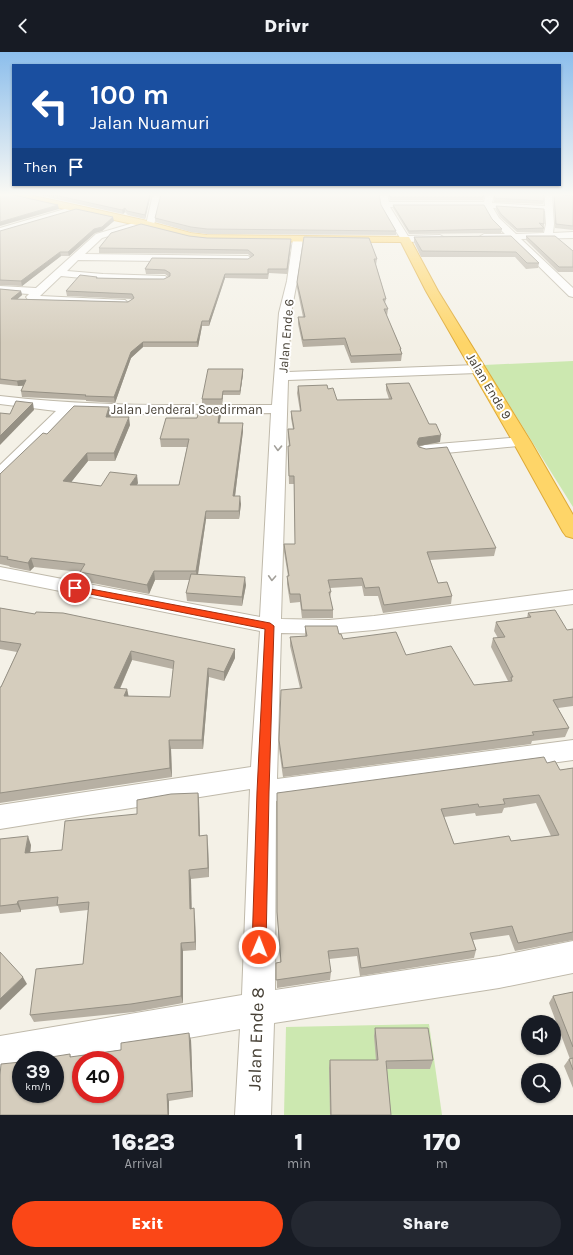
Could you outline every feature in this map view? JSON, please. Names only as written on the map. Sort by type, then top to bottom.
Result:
[{"type":"highway","name":"Jalan Ende 9","points":[[407,244],[432,291],[477,369],[522,442],[573,532]]},
{"type":"street","points":[[90,244],[38,291],[32,297],[33,299],[130,300],[156,258]]},
{"type":"street","name":"Jalan Ende 6","points":[[270,626],[279,409],[285,314],[297,244]]},
{"type":"street","points":[[521,244],[530,251],[550,273],[569,286],[573,294]]},
{"type":"street","points":[[75,256],[248,259]]},
{"type":"street","points":[[550,273],[563,272]]},
{"type":"street","points":[[59,273],[143,279],[165,279]]},
{"type":"street","points":[[0,288],[38,291]]},
{"type":"street","points":[[282,376],[477,369]]},
{"type":"street","name":"Jalan Jenderal Soedirman","points":[[0,400],[68,407],[279,409]]},
{"type":"street","points":[[0,474],[68,407]]},
{"type":"street","points":[[425,450],[522,442]]},
{"type":"street","points":[[0,573],[270,626],[329,627],[374,623],[573,597]]},
{"type":"street","name":"Jalan Ende 8","points":[[253,1115],[258,1009],[263,784],[270,626]]},
{"type":"street","points":[[0,817],[263,784],[573,750]]},
{"type":"street","points":[[0,1053],[258,1009],[499,972],[573,957]]},
{"type":"green space","points":[[573,361],[573,507],[484,365]]},
{"type":"green space","points":[[429,1024],[442,1115],[284,1115],[286,1027]]},
{"type":"building","points":[[0,244],[77,244],[68,252],[60,252],[21,281],[0,280]]},
{"type":"building","points":[[103,244],[290,244],[287,269],[268,269],[268,274],[225,274],[209,321],[202,321],[197,342],[143,342],[131,352],[114,397],[21,391],[26,380],[17,381],[0,379],[0,289],[21,291],[11,299],[128,302],[134,298],[132,294],[66,291],[80,275],[97,277],[96,278],[140,279],[164,279],[170,276],[170,273],[165,270],[145,269],[152,258],[248,259],[254,255],[248,250],[99,248]]},
{"type":"building","points":[[303,244],[371,244],[377,259],[374,259],[386,299],[383,299],[388,309],[384,309],[402,354],[351,356],[345,338],[303,340],[298,317],[305,317],[297,282]]},
{"type":"building","points":[[418,244],[519,244],[539,263],[527,263],[516,252],[422,251]]},
{"type":"building","points":[[534,244],[564,244],[573,251],[573,267],[559,267]]},
{"type":"building","points":[[208,369],[243,369],[240,391],[223,391],[222,399],[202,399]]},
{"type":"building","points":[[409,383],[429,424],[436,424],[441,435],[419,438],[417,443],[419,447],[426,449],[447,447],[496,548],[427,552],[438,583],[447,582],[452,596],[384,605],[379,587],[365,588],[362,578],[328,580],[333,610],[302,610],[300,594],[290,594],[284,544],[295,544],[294,476],[289,476],[288,446],[290,446],[288,429],[294,429],[291,411],[301,411],[298,386],[327,385],[328,389],[333,388],[337,400],[392,399],[386,384]]},
{"type":"building","points":[[16,401],[33,403],[0,436],[0,413],[10,414]]},
{"type":"building","points":[[74,406],[109,407],[106,417],[129,417],[114,453],[87,453],[63,481],[101,486],[110,472],[137,475],[130,485],[179,485],[189,439],[160,439],[166,418],[197,418],[200,407],[220,407],[218,423],[243,423],[233,496],[240,496],[239,511],[206,511],[196,571],[154,571],[147,585],[80,572],[85,564],[31,558],[28,563],[7,559],[8,557],[0,556],[0,474],[43,433],[47,434]]},
{"type":"building","points":[[191,574],[245,577],[242,597],[186,593]]},
{"type":"building","points":[[0,608],[35,614],[36,612],[63,613],[235,649],[224,672],[208,668],[202,740],[169,740],[170,768],[0,793],[0,687],[21,644],[0,641]],"holes":[[[131,651],[174,661],[170,697],[124,696],[127,689],[114,688]]]},
{"type":"building","points":[[555,610],[567,630],[573,629],[573,697],[553,700],[569,728],[532,732],[534,735],[283,768],[279,740],[281,690],[302,688],[290,637],[307,636],[305,626],[337,626],[339,634],[341,634],[343,639],[396,632],[406,655],[451,646],[474,685],[512,681],[511,677],[513,677],[493,638],[505,637],[496,622],[531,617],[528,613]]},
{"type":"building","points":[[544,757],[547,763],[555,761],[560,770],[573,768],[573,932],[518,943],[512,926],[470,933],[476,950],[361,968],[358,948],[328,951],[331,972],[276,980],[276,963],[281,962],[277,912],[277,793]],"holes":[[[539,795],[559,835],[511,841],[509,836],[454,844],[441,809],[478,804],[479,807],[505,804],[503,799]]]},
{"type":"building","points":[[198,793],[199,836],[207,835],[208,868],[189,870],[190,909],[194,908],[195,942],[181,943],[181,996],[131,1004],[30,1015],[36,969],[83,964],[89,902],[57,905],[58,897],[18,901],[17,904],[0,906],[0,839],[28,836],[25,853],[62,850],[65,821],[137,814],[137,800],[171,794]]},
{"type":"building","points":[[0,952],[23,977],[0,999]]},
{"type":"building","points":[[573,992],[573,1047],[561,1015],[553,996]]},
{"type":"building","points":[[375,1028],[428,1028],[433,1060],[386,1061],[391,1115],[331,1115],[330,1060],[378,1060]]},
{"type":"building","points":[[189,1033],[192,1091],[167,1094],[168,1115],[0,1115],[1,1064],[12,1063],[12,1103],[64,1103],[64,1055],[70,1054],[70,1057],[72,1057],[72,1103],[124,1103],[124,1051],[114,1051],[121,1050],[121,1043]]},
{"type":"building","points":[[573,1058],[573,1070],[569,1059]]},
{"type":"route","points":[[75,588],[270,626],[263,792],[259,947]]}]
